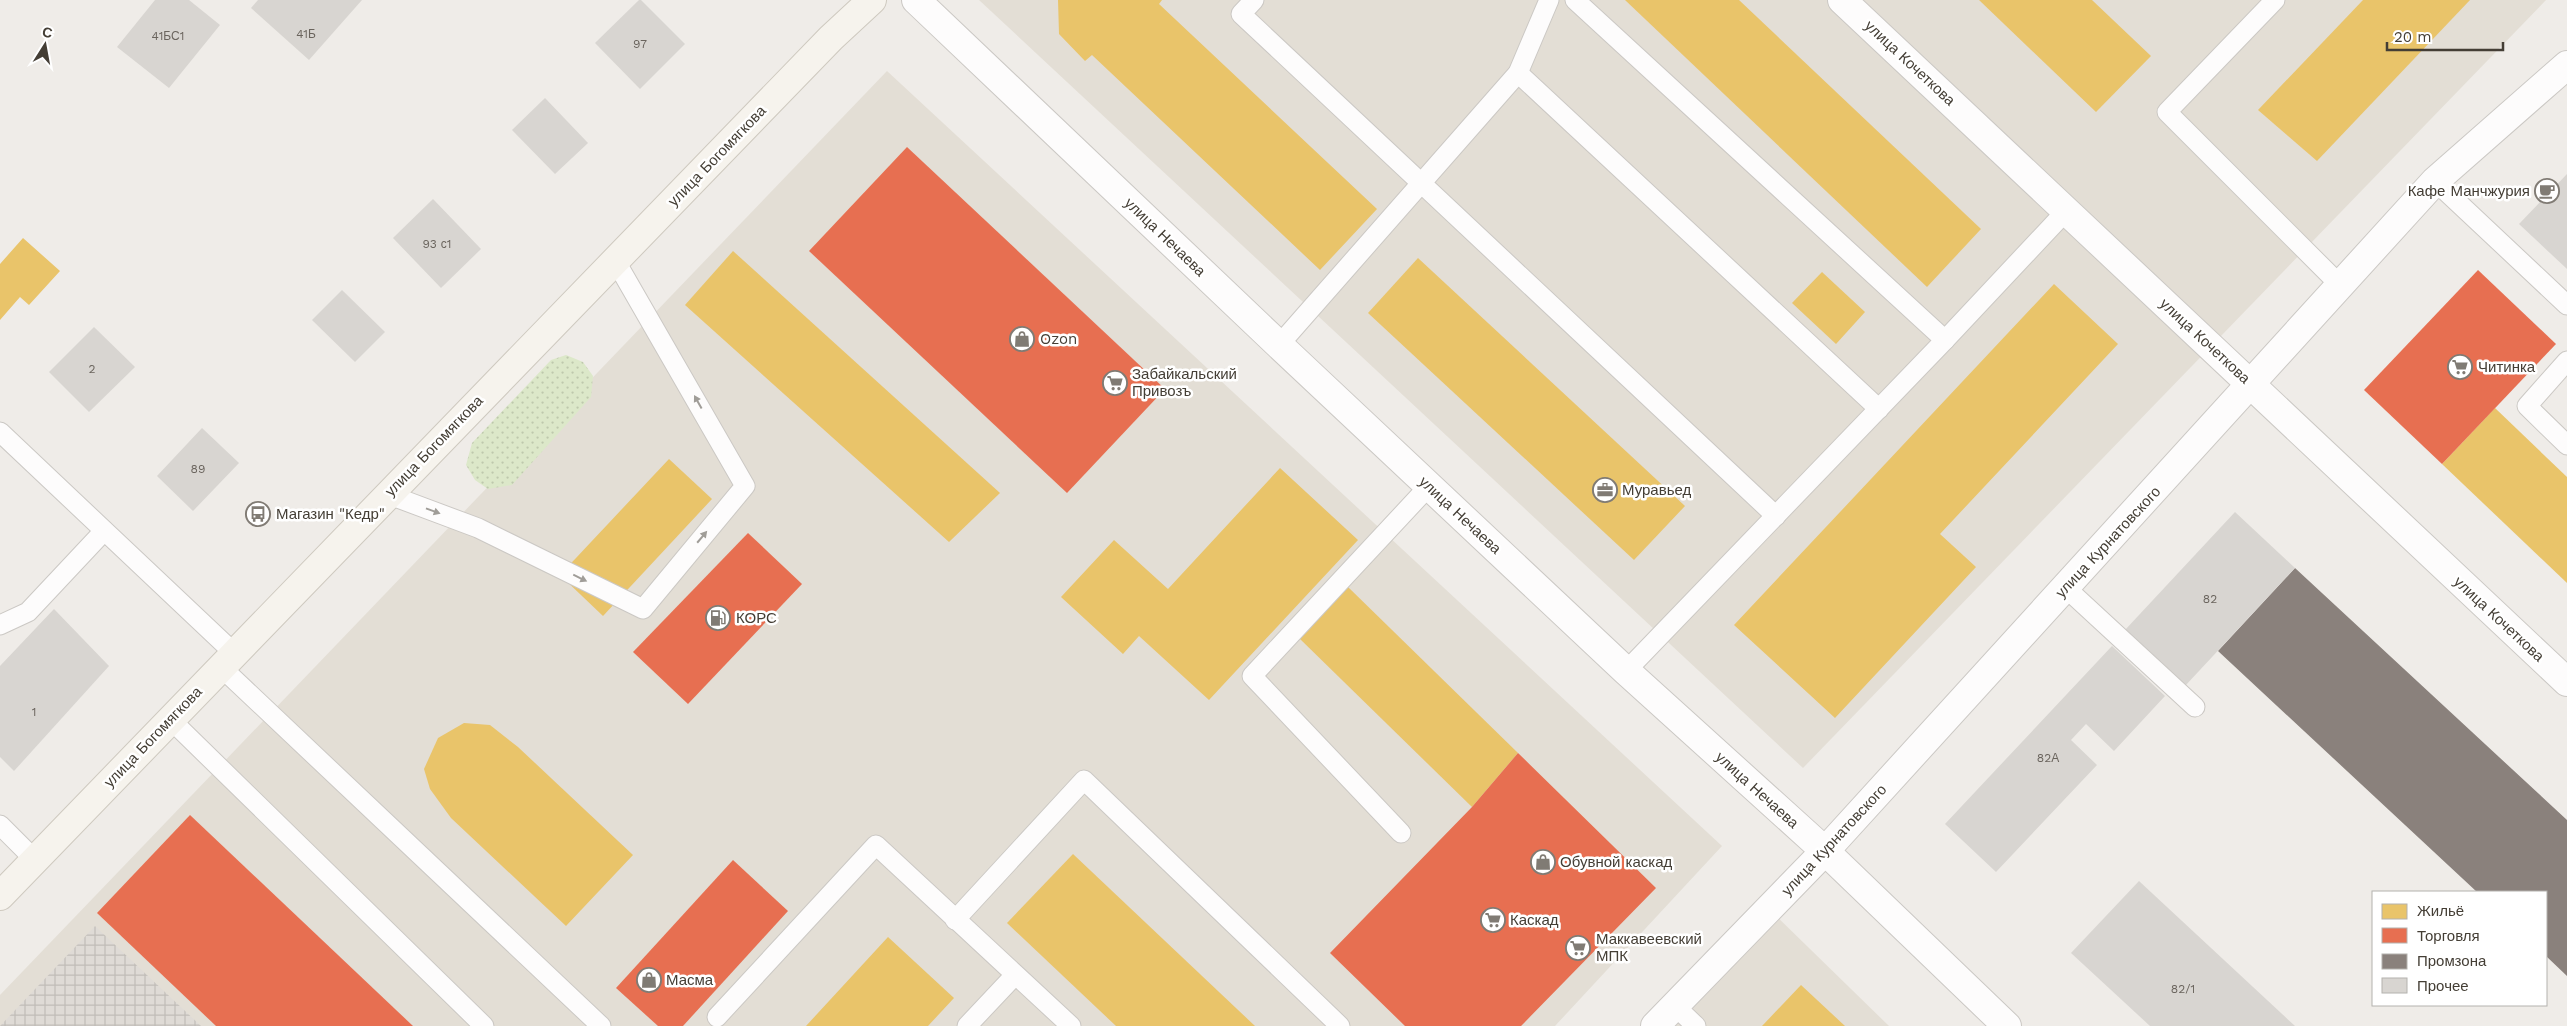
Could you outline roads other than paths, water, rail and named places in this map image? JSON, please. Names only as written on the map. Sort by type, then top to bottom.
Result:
[{"type":"street","name":"улица Богомягкова","points":[[0,896],[387,494],[831,38],[872,0]]},
{"type":"street","name":"улица Нечаева","points":[[916,0],[1278,345],[1626,671],[1825,851],[2007,1026]]},
{"type":"street","name":"улица Кочеткова","points":[[1842,0],[2567,682]]},
{"type":"street","name":"улица Курнатовского","points":[[1655,1026],[1825,851],[2435,181],[2567,65]]},
{"type":"lane","points":[[1254,0],[1241,14],[1776,516]]},
{"type":"lane","points":[[1278,345],[1518,74],[1549,0]]},
{"type":"lane","points":[[1575,0],[1946,340]]},
{"type":"lane","points":[[2275,0],[2167,112],[2341,286]]},
{"type":"lane","points":[[1518,74],[1879,409]]},
{"type":"lane","points":[[2435,181],[2567,305]]},
{"type":"lane","points":[[1626,671],[1946,340],[2066,210]]},
{"type":"lane","points":[[387,494],[478,528],[643,609],[745,486],[615,260]]},
{"type":"lane","points":[[2567,361],[2527,406],[2567,445]]},
{"type":"lane","points":[[0,432],[104,531],[228,660],[601,1026]]},
{"type":"lane","points":[[1400,833],[1252,676],[1429,486]]},
{"type":"lane","points":[[0,625],[28,612],[104,531]]},
{"type":"lane","points":[[2066,588],[2195,707]]},
{"type":"lane","points":[[170,719],[484,1026]]},
{"type":"lane","points":[[955,920],[1084,780],[1340,1026]]},
{"type":"lane","points":[[0,825],[35,860]]},
{"type":"lane","points":[[718,1017],[876,845],[1071,1026]]},
{"type":"lane","points":[[967,1026],[1015,975]]},
{"type":"lane","points":[[1675,1006],[1696,1026]]},
{"type":"place","name":"Кафе Манчжурия","points":[[2547,191]]},
{"type":"place","name":"Ozon","points":[[1022,339]]},
{"type":"place","name":"Читинка","points":[[2460,367]]},
{"type":"place","name":"Забайкальский Привозъ","points":[[1115,383]]},
{"type":"place","name":"Муравьед","points":[[1605,490]]},
{"type":"place","name":"Магазин \"Кедр\"","points":[[258,514]]},
{"type":"place","name":"КОРС","points":[[718,618]]},
{"type":"place","name":"Обувной каскад","points":[[1543,862]]},
{"type":"place","name":"Каскад","points":[[1493,920]]},
{"type":"place","name":"Маккавеевский МПК","points":[[1578,948]]},
{"type":"place","name":"Масма","points":[[649,980]]}]
